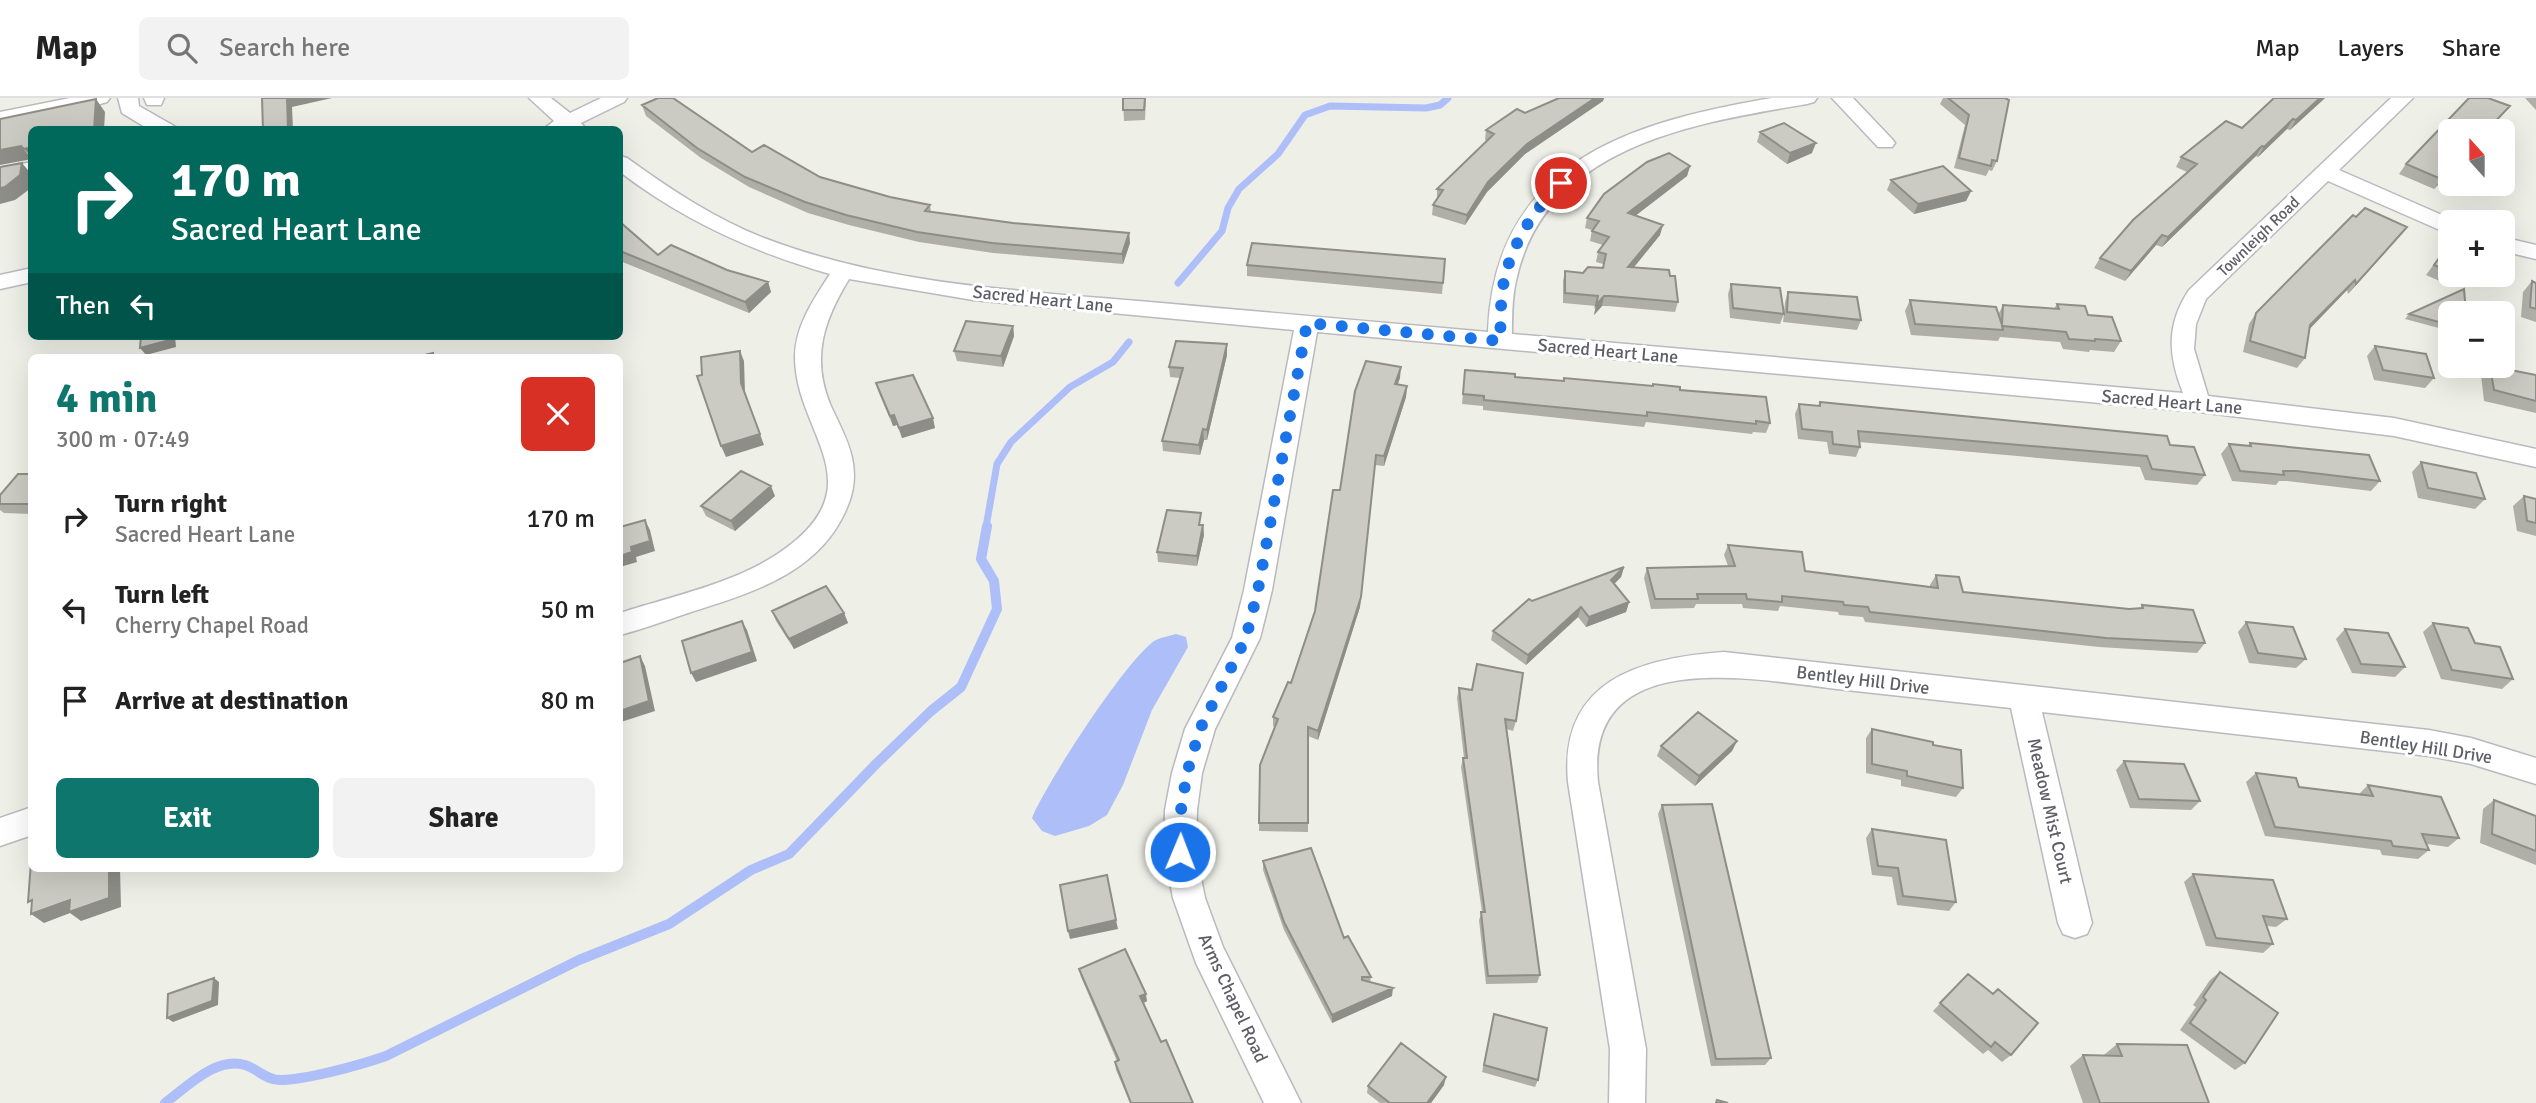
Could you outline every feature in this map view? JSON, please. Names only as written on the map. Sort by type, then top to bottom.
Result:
[{"type":"street","points":[[0,118],[100,98]]},
{"type":"street","points":[[128,98],[129,109],[160,126]]},
{"type":"street","points":[[539,98],[564,126]]},
{"type":"street","points":[[567,126],[617,98]]},
{"type":"street","points":[[1500,341],[1504,282],[1513,254],[1526,226],[1542,202],[1561,183],[1598,157],[1654,130],[1720,113],[1807,98]]},
{"type":"street","points":[[1842,98],[1885,142]]},
{"type":"street","name":"Townleigh Road","points":[[2199,403],[2183,361],[2179,339],[2184,316],[2197,295],[2403,98]]},
{"type":"street","name":"Sacred Heart Lane","points":[[623,164],[665,196],[716,225],[760,243],[843,271],[970,292],[2199,403],[2394,427],[2536,458]]},
{"type":"street","points":[[0,174],[28,170]]},
{"type":"street","points":[[2325,172],[2438,221]]},
{"type":"street","points":[[2515,247],[2536,252]]},
{"type":"street","points":[[623,623],[746,582],[776,568],[805,548],[827,524],[841,482],[839,459],[814,391],[808,369],[808,349],[811,330],[820,308],[843,271]]},
{"type":"street","points":[[0,282],[28,276]]},
{"type":"street","name":"Arms Chapel Road","points":[[1283,1103],[1208,952],[1189,898],[1180,852],[1181,810],[1187,773],[1200,729],[1246,638],[1258,590],[1307,323]]},
{"type":"street","name":"Bentley Hill Drive","points":[[1627,1103],[1628,1049],[1583,782],[1582,748],[1592,718],[1607,699],[1626,684],[1650,673],[1680,666],[1724,664],[2428,743],[2471,751],[2536,771]]},
{"type":"street","name":"Meadow Mist Court","points":[[2024,699],[2075,923]]},
{"type":"street","points":[[0,832],[28,822]]},
{"type":"water","points":[[1176,634],[1186,637],[1188,647],[1152,710],[1123,785],[1107,815],[1089,826],[1055,836],[1042,831],[1032,818],[1088,723],[1143,651],[1156,640]]},
{"type":"building","points":[[262,98],[290,98],[287,99],[288,126],[263,126]]},
{"type":"building","points":[[658,98],[673,98],[752,152],[764,145],[820,177],[890,197],[930,205],[925,211],[1013,223],[1129,233],[1122,254],[992,243],[917,232],[846,215],[805,202],[745,177],[697,148],[642,105]]},
{"type":"building","points":[[1123,98],[1145,98],[1144,110],[1123,110]]},
{"type":"building","points":[[1559,98],[1595,98],[1527,144],[1488,182],[1467,215],[1433,205],[1443,190],[1437,189],[1494,134],[1486,130],[1517,109],[1525,113]]},
{"type":"building","points":[[1948,98],[2009,100],[1997,161],[1992,160],[1991,166],[1959,158],[1969,115]]},
{"type":"building","points":[[2274,98],[2320,98],[2262,146],[2168,237],[2162,235],[2131,271],[2100,258],[2133,220],[2197,164],[2181,157],[2226,121],[2242,128]]},
{"type":"building","points":[[2469,98],[2488,98],[2510,106],[2498,119],[2449,119]]},
{"type":"building","points":[[96,99],[94,126],[28,126],[28,148],[24,149],[21,146],[0,150],[0,119]]},
{"type":"building","points":[[1784,123],[1816,143],[1790,153],[1760,132]]},
{"type":"building","points":[[2438,130],[2438,178],[2406,164]]},
{"type":"building","points":[[1669,153],[1690,166],[1628,213],[1663,225],[1628,267],[1669,270],[1670,276],[1675,276],[1678,302],[1604,296],[1596,305],[1598,296],[1565,293],[1565,271],[1583,273],[1588,267],[1603,268],[1606,254],[1598,252],[1609,237],[1592,231],[1599,221],[1587,218],[1604,194],[1647,162]]},
{"type":"building","points":[[22,163],[20,175],[0,188],[0,167]]},
{"type":"building","points":[[1943,166],[1971,191],[1918,204],[1891,180]]},
{"type":"building","points":[[2365,208],[2407,227],[2356,284],[2355,280],[2310,325],[2305,358],[2250,341],[2256,313],[2353,215],[2356,217]]},
{"type":"building","points":[[623,225],[658,255],[671,245],[727,270],[768,282],[745,302],[623,252]]},
{"type":"building","points":[[1252,243],[1445,259],[1443,283],[1247,265]]},
{"type":"building","points":[[2532,281],[2536,283],[2536,309],[2530,307]]},
{"type":"building","points":[[1731,284],[1780,288],[1784,314],[1733,308]]},
{"type":"building","points":[[2464,289],[2465,301],[2438,301],[2438,322],[2409,314]]},
{"type":"building","points":[[1788,292],[1857,297],[1861,320],[1787,312]]},
{"type":"building","points":[[1910,300],[1996,307],[2002,325],[2003,305],[2059,309],[2057,304],[2085,306],[2088,315],[2112,317],[2121,341],[2069,339],[2066,332],[2002,326],[2003,330],[1915,324]]},
{"type":"building","points":[[966,321],[1013,326],[1001,356],[954,351]]},
{"type":"building","points":[[141,340],[170,340],[140,348]]},
{"type":"building","points":[[1176,341],[1227,344],[1207,430],[1203,429],[1199,445],[1162,441],[1183,368],[1169,367]]},
{"type":"building","points":[[2375,346],[2426,354],[2434,378],[2383,370]]},
{"type":"building","points":[[740,351],[741,383],[760,434],[721,446],[697,376],[702,375],[701,357]]},
{"type":"building","points":[[1366,361],[1401,367],[1395,384],[1407,386],[1384,456],[1376,455],[1361,597],[1318,731],[1308,727],[1308,823],[1259,823],[1260,765],[1278,719],[1273,717],[1288,682],[1291,683],[1315,611],[1333,490],[1340,490],[1355,391]]},
{"type":"building","points":[[1465,370],[1564,381],[1564,378],[1653,384],[1680,387],[1680,390],[1766,397],[1770,423],[1756,421],[1756,424],[1647,412],[1647,416],[1484,400],[1484,396],[1463,394]]},
{"type":"building","points":[[2515,371],[2536,375],[2536,401],[2494,390],[2492,378],[2515,378]]},
{"type":"building","points":[[913,375],[933,418],[899,428],[894,415],[890,416],[876,383]]},
{"type":"building","points":[[1820,402],[2167,436],[2170,445],[2194,447],[2205,475],[2152,469],[2147,456],[1858,431],[1860,447],[1833,444],[1832,432],[1802,429],[1799,404],[1820,406]]},
{"type":"building","points":[[2250,443],[2369,455],[2380,481],[2296,471],[2283,471],[2284,475],[2240,471],[2229,444],[2251,446]]},
{"type":"building","points":[[2421,462],[2476,473],[2485,499],[2428,488]]},
{"type":"building","points":[[741,471],[771,486],[731,521],[701,506]]},
{"type":"building","points":[[18,474],[28,474],[28,504],[0,504],[0,495]]},
{"type":"building","points":[[2524,496],[2536,499],[2536,523],[2527,521]]},
{"type":"building","points":[[1167,510],[1201,513],[1199,525],[1203,525],[1197,556],[1157,552]]},
{"type":"building","points":[[645,520],[650,541],[631,547],[632,552],[623,555],[623,526]]},
{"type":"building","points":[[1728,545],[1802,552],[1805,571],[1938,588],[1936,575],[1959,577],[1963,592],[2129,609],[2143,608],[2142,605],[2193,610],[2205,643],[2106,638],[1870,612],[1868,607],[1844,605],[1843,602],[1782,596],[1782,602],[1747,599],[1746,594],[1697,594],[1698,599],[1655,599],[1647,568],[1735,566]]},
{"type":"building","points":[[1624,567],[1611,580],[1629,602],[1589,617],[1581,607],[1528,655],[1493,631],[1529,599],[1532,601]]},
{"type":"building","points":[[826,586],[844,613],[789,639],[772,611]]},
{"type":"building","points":[[742,621],[752,652],[691,673],[682,641]]},
{"type":"building","points":[[2246,622],[2293,627],[2306,659],[2258,653]]},
{"type":"building","points":[[2433,623],[2468,628],[2475,643],[2500,647],[2513,679],[2452,670]]},
{"type":"building","points":[[2345,629],[2388,633],[2405,667],[2361,664]]},
{"type":"building","points":[[640,656],[649,701],[623,710],[623,662]]},
{"type":"building","points":[[1477,664],[1523,673],[1516,721],[1505,719],[1540,975],[1488,976],[1481,912],[1485,912],[1463,758],[1467,758],[1459,688],[1472,690]]},
{"type":"building","points":[[1698,712],[1737,741],[1699,776],[1661,746]]},
{"type":"building","points":[[1872,729],[1961,750],[1963,788],[1907,776],[1907,771],[1872,764]]},
{"type":"building","points":[[2124,761],[2184,764],[2200,801],[2139,799]]},
{"type":"building","points":[[2256,773],[2296,778],[2299,787],[2373,796],[2368,785],[2441,797],[2459,838],[2422,834],[2429,850],[2393,846],[2391,841],[2275,827]]},
{"type":"building","points":[[2494,800],[2536,816],[2536,851],[2492,834]]},
{"type":"building","points":[[1712,804],[1771,1058],[1716,1059],[1662,805]]},
{"type":"building","points":[[1872,829],[1946,840],[1956,902],[1903,896],[1898,868],[1878,866]]},
{"type":"building","points":[[1311,848],[1344,938],[1348,936],[1371,977],[1362,977],[1362,980],[1393,988],[1332,1015],[1284,922],[1263,861]]},
{"type":"building","points":[[30,872],[109,872],[109,898],[69,912],[70,900],[31,914],[32,900],[28,902]]},
{"type":"building","points":[[2193,874],[2273,880],[2287,919],[2263,916],[2273,944],[2216,938]]},
{"type":"building","points":[[1107,875],[1116,920],[1068,931],[1060,885]]},
{"type":"building","points":[[1125,949],[1146,994],[1140,996],[1161,1042],[1166,1040],[1193,1103],[1131,1103],[1115,1062],[1119,1060],[1079,969]]},
{"type":"building","points":[[2220,972],[2278,1013],[2245,1063],[2190,1023],[2206,1000],[2203,997]]},
{"type":"building","points":[[1968,974],[1993,994],[1998,989],[2038,1023],[2011,1055],[1995,1042],[1991,1047],[1940,1003]]},
{"type":"building","points":[[214,978],[212,1001],[167,1018],[168,994]]},
{"type":"building","points":[[1494,1014],[1547,1028],[1538,1080],[1484,1065]]},
{"type":"building","points":[[1401,1043],[1446,1077],[1427,1103],[1390,1103],[1368,1086]]},
{"type":"building","points":[[2117,1044],[2187,1045],[2209,1103],[2100,1103],[2083,1055],[2122,1056]]},
{"type":"waterway","points":[[1178,283],[1222,231],[1228,208],[1239,189],[1278,154],[1305,115],[1330,106],[1426,108],[1440,105],[1448,98]]},
{"type":"waterway","points":[[986,527],[997,464],[1011,442],[1070,387],[1113,362],[1129,342]]},
{"type":"waterway","points":[[165,1103],[202,1075],[223,1065],[245,1065],[270,1078],[280,1080],[318,1075],[386,1056],[579,960],[669,924],[751,870],[789,854],[877,763],[931,711],[961,687],[997,609],[994,581],[981,559],[987,526]]},
{"type":"route","points":[[1180,852],[1181,810],[1187,773],[1200,729],[1246,638],[1258,590],[1307,323],[1500,341],[1504,282],[1513,254],[1526,226],[1542,202],[1561,183]]}]
